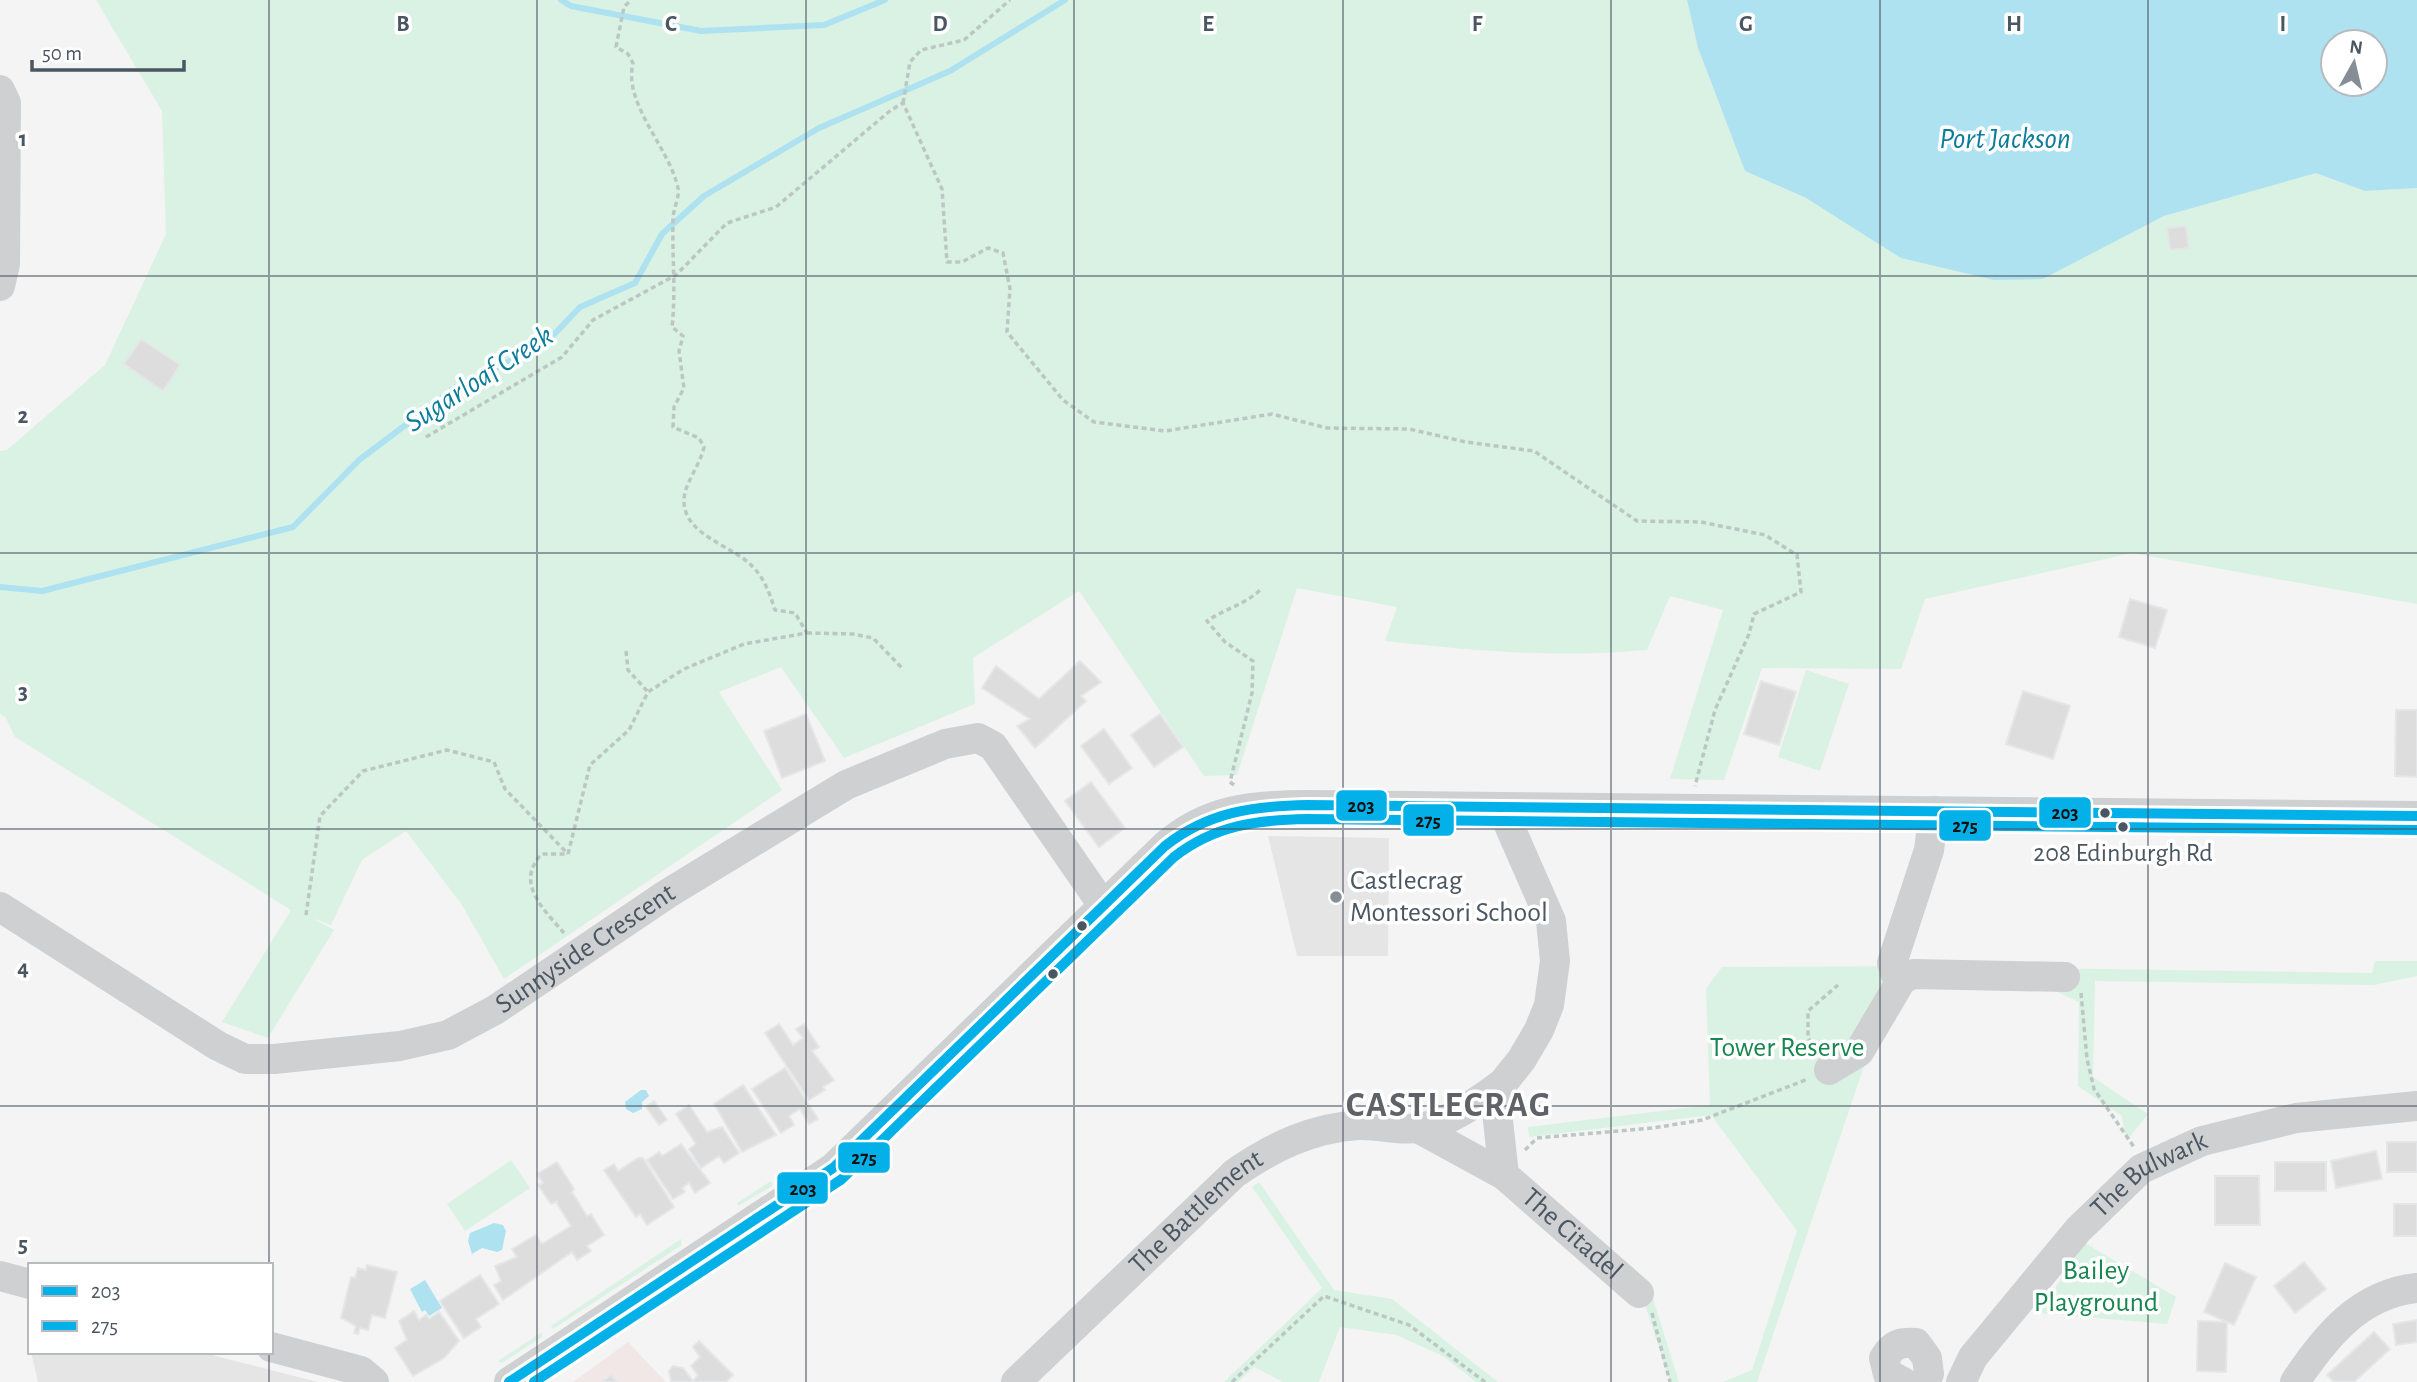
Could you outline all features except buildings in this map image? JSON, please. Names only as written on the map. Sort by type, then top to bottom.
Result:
[{"type":"street","points":[[0,90],[6,103],[5,264],[0,286]]},
{"type":"street","name":"Sunnyside Crescent","points":[[0,906],[218,1046],[245,1059],[274,1059],[400,1046],[448,1035],[495,1010],[667,894],[846,785],[945,744],[978,737],[993,746],[1102,904]]},
{"type":"street","points":[[509,1382],[833,1168],[1102,904],[1183,830],[1231,810],[1256,805],[2417,816]]},
{"type":"street","name":"The Citadel","points":[[1502,807],[1550,921],[1555,961],[1549,1005],[1539,1030],[1522,1059],[1503,1083],[1498,1121],[1498,1168],[1639,1293]]},
{"type":"street","points":[[1902,979],[1895,973],[1892,963],[1929,850],[1934,811]]},
{"type":"street","points":[[1829,1070],[1859,1052],[1902,979],[1914,974],[2065,978]]},
{"type":"street","name":"The Battlement","points":[[1418,1128],[1472,1105],[1503,1083]]},
{"type":"street","name":"The Bulwark","points":[[1961,1381],[1973,1357],[2078,1230],[2147,1166],[2202,1141],[2296,1118],[2417,1106]]},
{"type":"street","name":"The Battlement","points":[[1016,1382],[1235,1172],[1267,1150],[1310,1134],[1358,1125],[1418,1128],[1498,1168]]},
{"type":"street","points":[[0,1276],[28,1283]]},
{"type":"street","points":[[2295,1382],[2314,1353],[2345,1317],[2400,1290],[2417,1288]]},
{"type":"street","points":[[273,1348],[360,1371],[374,1382]]},
{"type":"street","points":[[1914,1379],[1961,1381]]},
{"type":"path","points":[[631,0],[622,14],[616,47],[628,54],[632,63],[629,77],[635,99],[678,189],[673,216],[676,275],[672,327],[683,336],[680,351],[684,388],[674,407],[673,427],[699,438],[704,447],[700,466],[686,485],[683,503],[690,520],[751,564],[762,578],[775,610],[795,613],[807,633]]},
{"type":"path","points":[[1010,0],[964,40],[921,50],[910,62],[903,103],[942,189],[947,262],[962,262],[988,248],[1003,253],[1010,289],[1007,332],[1063,400],[1094,422],[1165,431],[1272,414],[1327,428],[1409,429],[1465,442],[1534,451],[1637,521],[1701,522],[1765,535],[1797,555],[1801,592],[1754,614],[1749,634],[1715,709],[1689,808]]},
{"type":"path","points":[[426,437],[562,357],[593,320],[676,275],[727,223],[776,206],[891,110],[903,103]]},
{"type":"path","points":[[1256,805],[1230,782],[1252,693],[1254,661],[1225,642],[1207,621],[1228,606],[1246,604],[1261,589]]},
{"type":"path","points":[[568,854],[590,765],[629,730],[648,691],[684,668],[744,644],[807,633],[873,638],[903,669]]},
{"type":"path","points":[[626,651],[628,670],[648,691]]},
{"type":"path","points":[[306,915],[320,816],[363,771],[447,750],[494,762],[505,789],[568,854]]},
{"type":"path","points":[[568,854],[542,854],[534,862],[529,879],[537,902],[581,953]]},
{"type":"path","points":[[2065,978],[2080,986],[2087,1059],[2094,1089],[2147,1166]]},
{"type":"path","points":[[1498,1168],[1537,1138],[1653,1128],[1702,1120],[1829,1070],[1808,1038],[1808,1011],[1838,985]]},
{"type":"path","points":[[1639,1293],[1651,1308],[1670,1382]]},
{"type":"path","points":[[1232,1382],[1324,1296],[1409,1325],[1485,1382]]},
{"type":"shaded area","name":"Castlecrag Montessori School","points":[[1268,836],[1389,838],[1388,956],[1297,956]]},
{"type":"shaded area","points":[[628,1342],[666,1382],[573,1382]]},
{"type":"shaded area","points":[[31,1354],[208,1354],[318,1382],[38,1382]]},
{"type":"green space","points":[[96,0],[1687,0],[1698,48],[1745,171],[1806,198],[1840,219],[2043,279],[2164,216],[2316,172],[2365,191],[2417,188],[2417,604],[2132,553],[1925,599],[1901,669],[1762,668],[1724,780],[1670,779],[1723,610],[1670,596],[1647,650],[1516,652],[1385,641],[1397,607],[1297,588],[1237,775],[1204,776],[1079,591],[973,658],[975,704],[844,758],[781,667],[719,692],[782,790],[504,979],[462,905],[406,831],[362,860],[331,925],[312,918],[334,930],[268,1038],[222,1022],[291,910],[15,737],[6,718],[0,714],[0,451],[7,450],[105,365],[166,234],[162,111]]},
{"type":"green space","points":[[1806,670],[1849,684],[1820,771],[1778,757]]},
{"type":"green space","points":[[2375,961],[2417,961],[2417,976],[2374,985],[2095,981],[2093,1077],[2148,1114],[2126,1142],[2122,1116],[2078,1086],[2079,1002],[2034,981],[2033,968],[2372,973]]},
{"type":"green space","name":"Tower Reserve","points":[[1906,966],[1865,1063],[1757,1382],[1723,1382],[1752,1370],[1797,1231],[1711,1115],[1529,1137],[1528,1127],[1710,1105],[1706,989],[1722,967]]},
{"type":"green space","points":[[511,1160],[530,1188],[465,1231],[447,1204]]},
{"type":"green space","points":[[771,1181],[772,1186],[738,1206],[737,1203]]},
{"type":"green space","points":[[1259,1182],[1334,1290],[1392,1299],[1498,1382],[1476,1382],[1443,1356],[1396,1335],[1340,1327],[1319,1382],[1283,1382],[1254,1367],[1238,1382],[1224,1382],[1322,1288],[1252,1187]]},
{"type":"green space","points":[[681,1239],[682,1245],[553,1329],[551,1326]]},
{"type":"green space","name":"Bailey Playground","points":[[2085,1243],[2176,1297],[2167,1324],[2039,1313]]},
{"type":"green space","points":[[1650,1289],[1679,1382],[1670,1382],[1641,1292]]},
{"type":"green space","points":[[542,1332],[542,1337],[502,1363],[498,1361]]},
{"type":"water","name":"Port Jackson","points":[[1687,0],[2417,0],[2417,188],[2365,191],[2316,173],[2164,216],[2043,279],[1994,280],[1901,258],[1806,198],[1745,171],[1698,48]]},
{"type":"water","points":[[641,1090],[646,1090],[649,1096],[642,1102],[642,1109],[633,1113],[626,1109],[625,1102]]},
{"type":"water","points":[[494,1223],[503,1225],[506,1231],[502,1250],[497,1252],[482,1248],[472,1254],[468,1241],[470,1233]]},
{"type":"water","points":[[425,1280],[442,1308],[429,1316],[425,1310],[422,1312],[410,1289]]},
{"type":"waterway","points":[[561,0],[571,6],[701,31],[824,25],[885,0]]},
{"type":"waterway","name":"Sugarloaf Creek","points":[[0,587],[42,591],[293,527],[359,460],[456,387],[545,344],[580,307],[635,283],[662,234],[704,196],[819,128],[950,71],[1065,0]]},
{"type":"transit line","name":"203","points":[[509,1382],[833,1168],[1165,846],[1198,825],[1215,818],[1250,809],[1307,805],[2417,816]]},
{"type":"transit line","name":"275","points":[[534,1382],[842,1179],[1174,857],[1205,838],[1237,826],[1307,819],[2417,830]]},
{"type":"place","name":"208 Edinburgh Rd","points":[[2123,827]]},
{"type":"place","name":"Castlecrag Montessori School","points":[[1336,897]]},
{"type":"district","name":"CASTLECRAG","points":[[1449,1105]]}]
